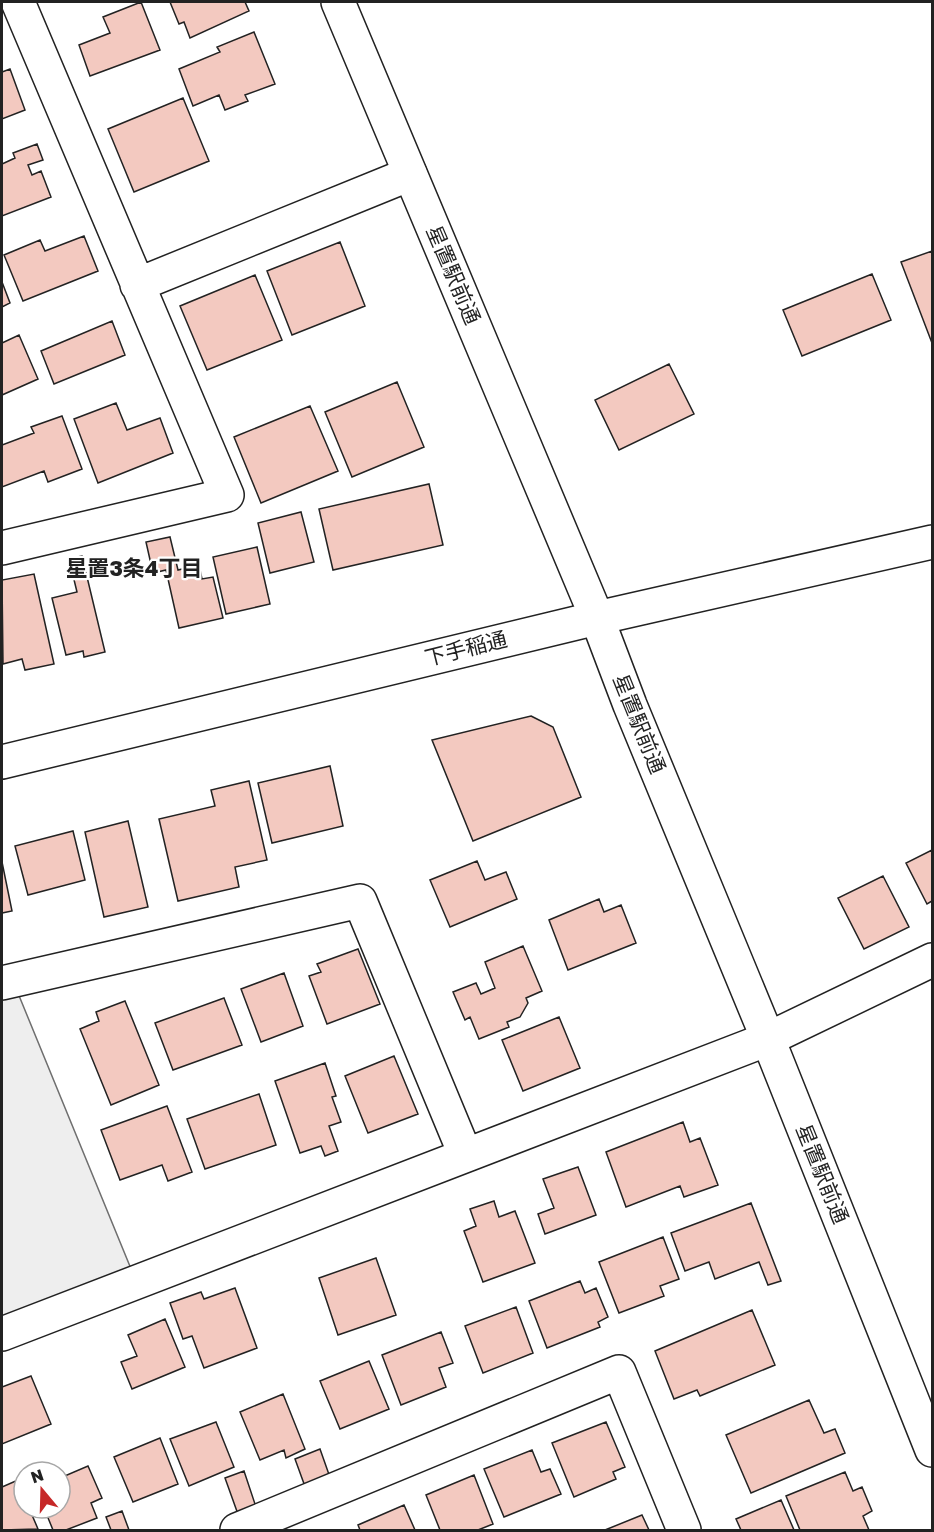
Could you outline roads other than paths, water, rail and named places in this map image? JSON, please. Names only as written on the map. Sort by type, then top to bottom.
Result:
[{"type":"street","points":[[2,548],[227,495],[136,285],[18,2]]},
{"type":"street","name":"星置駅前通","points":[[338,2],[597,618],[630,705],[768,1039],[933,1450]]},
{"type":"street","points":[[136,285],[410,174]]},
{"type":"street","name":"下手稲通","points":[[2,762],[597,618],[933,542]]},
{"type":"street","points":[[2,983],[360,901],[465,1154]]},
{"type":"street","points":[[2,1334],[768,1039],[933,960]]},
{"type":"street","points":[[237,1530],[620,1372],[684,1530]]},
{"type":"district","name":"星置3条4丁目","points":[[134,568]]}]
